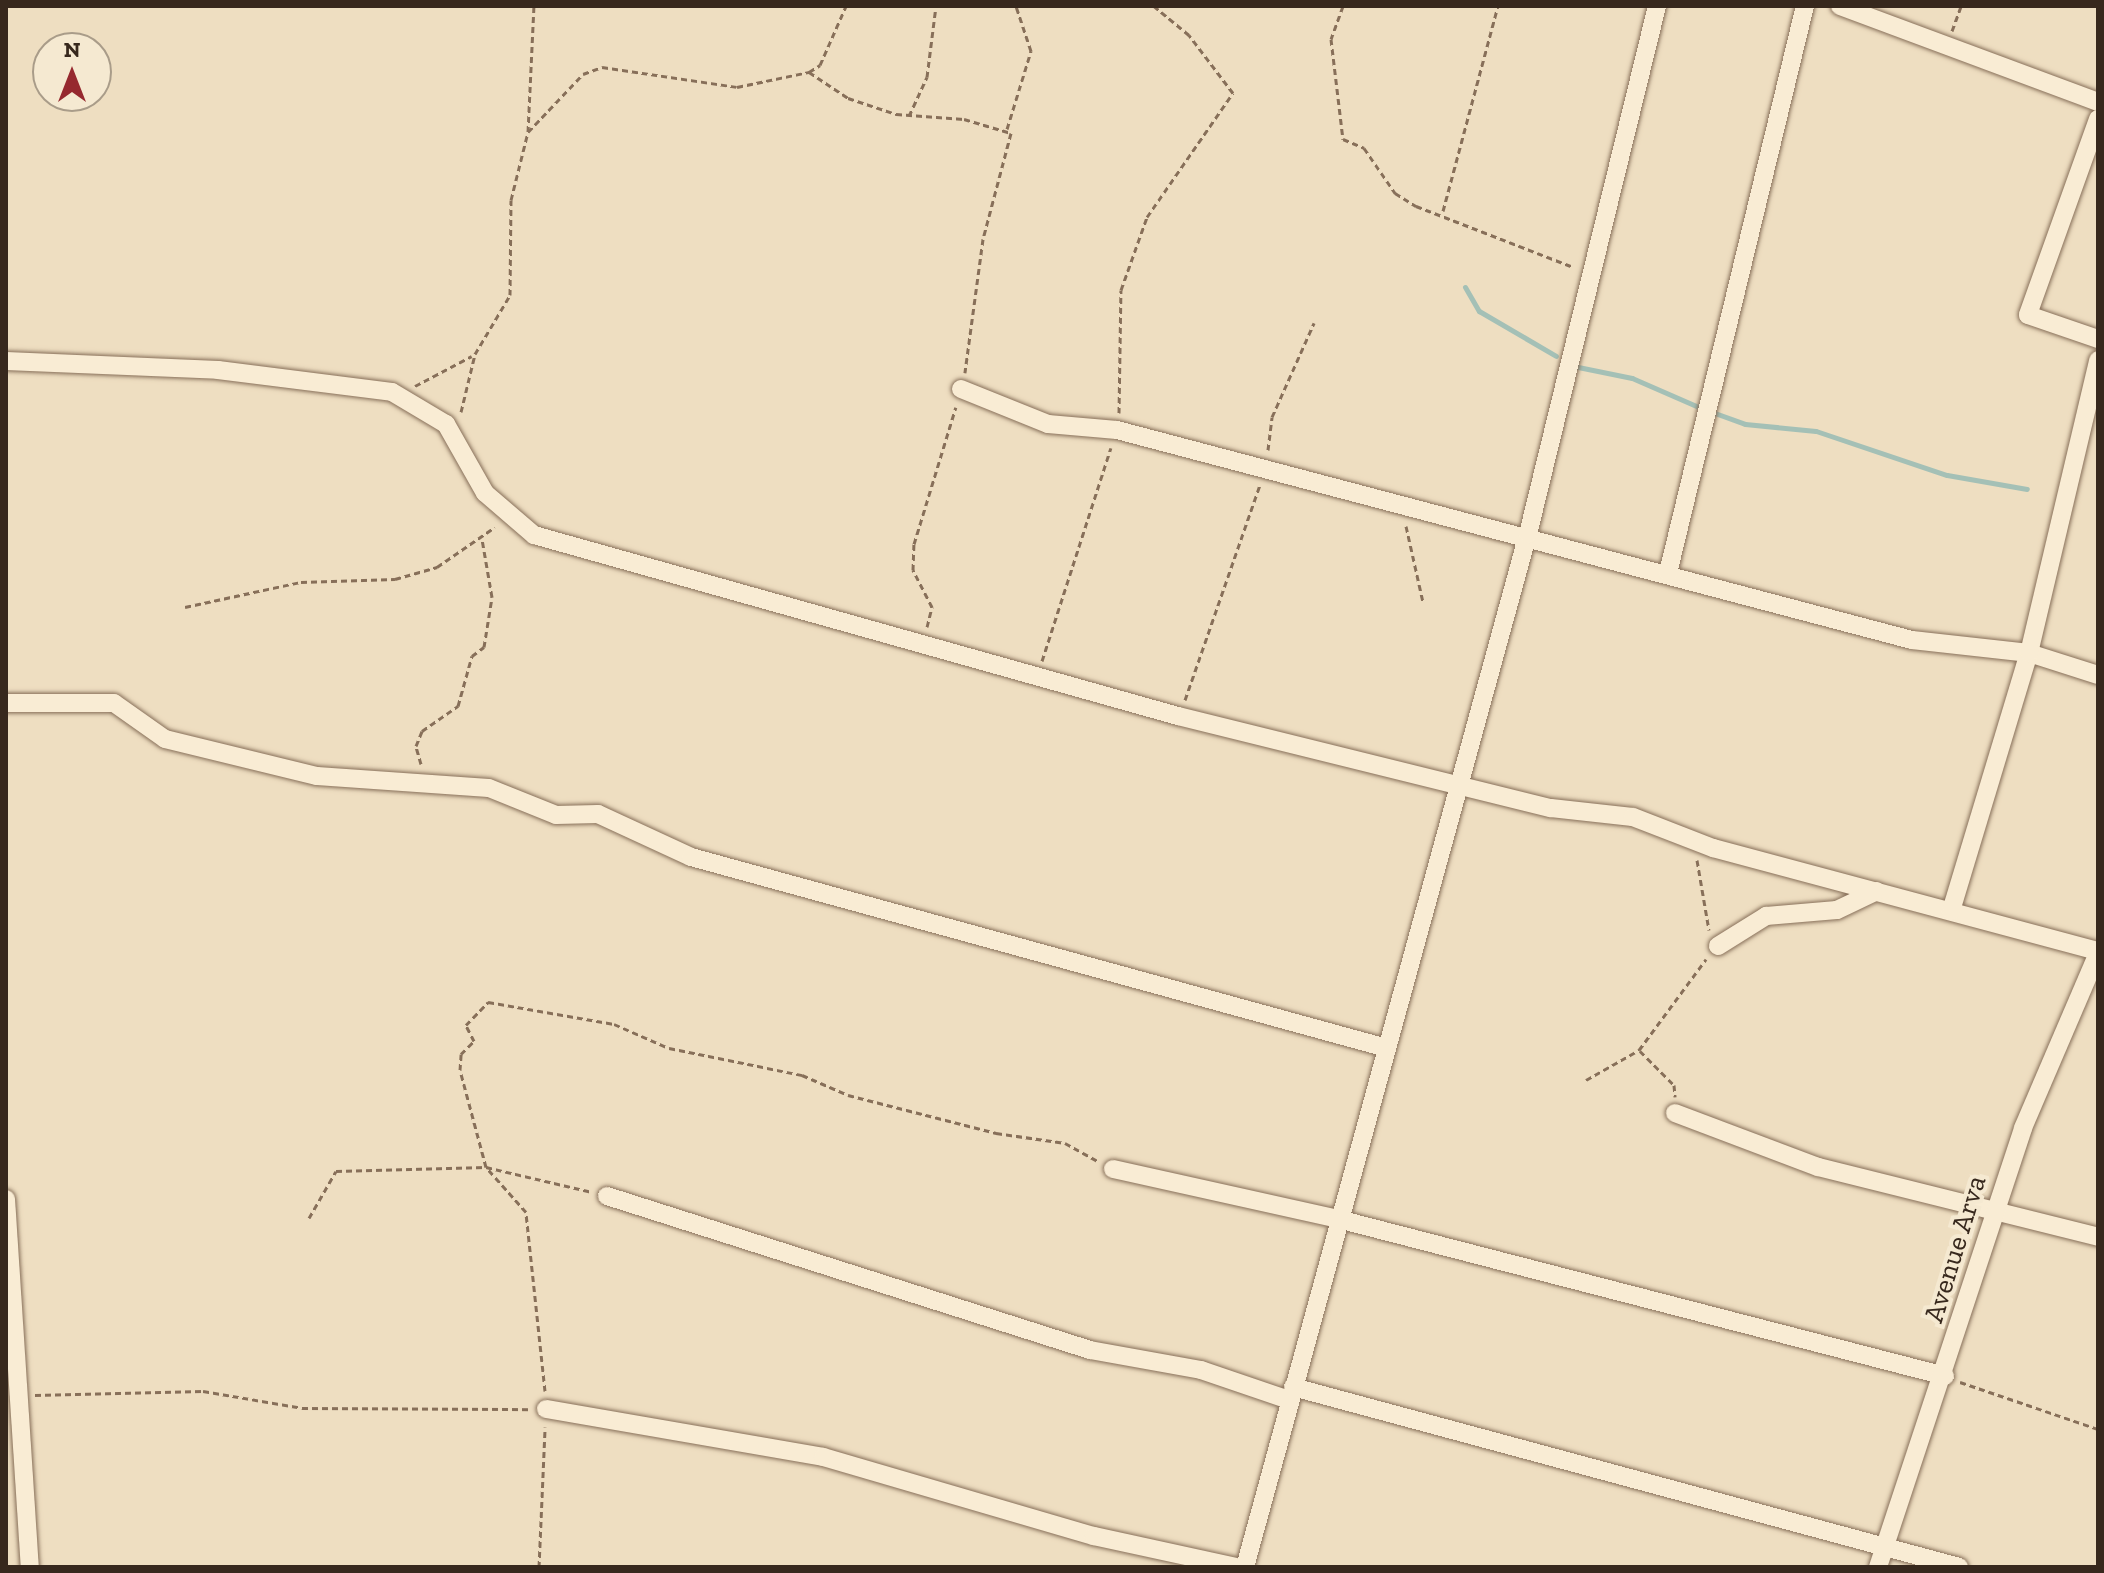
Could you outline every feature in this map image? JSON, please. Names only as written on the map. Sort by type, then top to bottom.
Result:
[{"type":"street","points":[[1245,1567],[1454,784],[1528,534],[1657,6]]},
{"type":"street","points":[[1668,573],[1805,6]]},
{"type":"street","points":[[1840,6],[2098,102]]},
{"type":"street","points":[[2098,119],[2028,315],[2098,339]]},
{"type":"street","points":[[1951,911],[2029,653],[2098,360]]},
{"type":"street","points":[[6,361],[233,372],[392,392],[446,424],[485,493],[534,535],[1178,716],[1454,784],[1633,817],[1693,840],[2098,952]]},
{"type":"street","points":[[961,389],[1048,424],[1117,430],[1403,510],[1528,534],[1912,640],[2029,653],[2098,675]]},
{"type":"street","points":[[6,703],[114,703],[165,739],[322,777],[493,789],[556,815],[598,814],[691,857],[1383,1047]]},
{"type":"street","points":[[1718,946],[1766,916],[1837,910],[1877,891]]},
{"type":"street","name":"Avenue Arva","points":[[1878,1567],[1945,1376],[2023,1128],[2098,952]]},
{"type":"street","points":[[1675,1113],[1818,1167],[1998,1208],[2098,1237]]},
{"type":"street","points":[[1113,1169],[1338,1219],[1945,1376]]},
{"type":"street","points":[[607,1196],[1090,1350],[1201,1370],[1959,1567]]},
{"type":"street","points":[[6,1199],[19,1395],[14,1432],[30,1567]]},
{"type":"street","points":[[546,1409],[823,1457],[1094,1536],[1236,1567]]},
{"type":"path","points":[[461,419],[475,354],[510,295],[511,200],[528,132],[534,6]]},
{"type":"path","points":[[528,132],[583,74],[602,67],[737,87],[809,72],[820,65],[846,6]]},
{"type":"path","points":[[909,116],[927,77],[936,6]]},
{"type":"path","points":[[922,644],[932,607],[913,570],[914,544],[961,389],[1007,129],[1031,51],[1016,6]]},
{"type":"path","points":[[1038,676],[1117,430],[1121,290],[1147,217],[1233,93],[1189,35],[1154,6]]},
{"type":"path","points":[[1343,6],[1331,39],[1343,139],[1364,148],[1395,193],[1591,275]]},
{"type":"path","points":[[1443,211],[1498,6]]},
{"type":"path","points":[[1946,45],[1961,6]]},
{"type":"path","points":[[809,72],[848,98],[909,116],[1007,129]]},
{"type":"path","points":[[1178,716],[1227,596],[1263,472],[1272,417],[1314,323]]},
{"type":"path","points":[[392,392],[456,369],[475,354]]},
{"type":"path","points":[[1403,510],[1423,602]]},
{"type":"path","points":[[185,607],[301,582],[395,579],[437,567],[482,539],[510,514]]},
{"type":"path","points":[[432,784],[416,746],[422,731],[458,706],[472,656],[484,647],[492,597],[482,539]]},
{"type":"path","points":[[1586,1080],[1639,1050],[1671,998],[1718,946],[1706,925],[1693,840]]},
{"type":"path","points":[[539,1567],[546,1409],[526,1212],[486,1167],[460,1070],[461,1054],[474,1041],[466,1025],[488,1002],[602,1021],[669,1048],[802,1075],[945,1121],[1065,1143],[1113,1169]]},
{"type":"path","points":[[1639,1050],[1674,1085],[1675,1113]]},
{"type":"path","points":[[309,1218],[336,1171],[486,1167],[607,1196]]},
{"type":"path","points":[[1945,1376],[2098,1429]]},
{"type":"path","points":[[19,1395],[203,1391],[302,1408],[546,1409]]},
{"type":"waterway","points":[[1465,287],[1479,311],[1556,356]]},
{"type":"waterway","points":[[1578,367],[1632,378],[1703,409]]},
{"type":"waterway","points":[[1712,412],[1745,424],[1816,431],[1947,475],[2027,489]]}]
